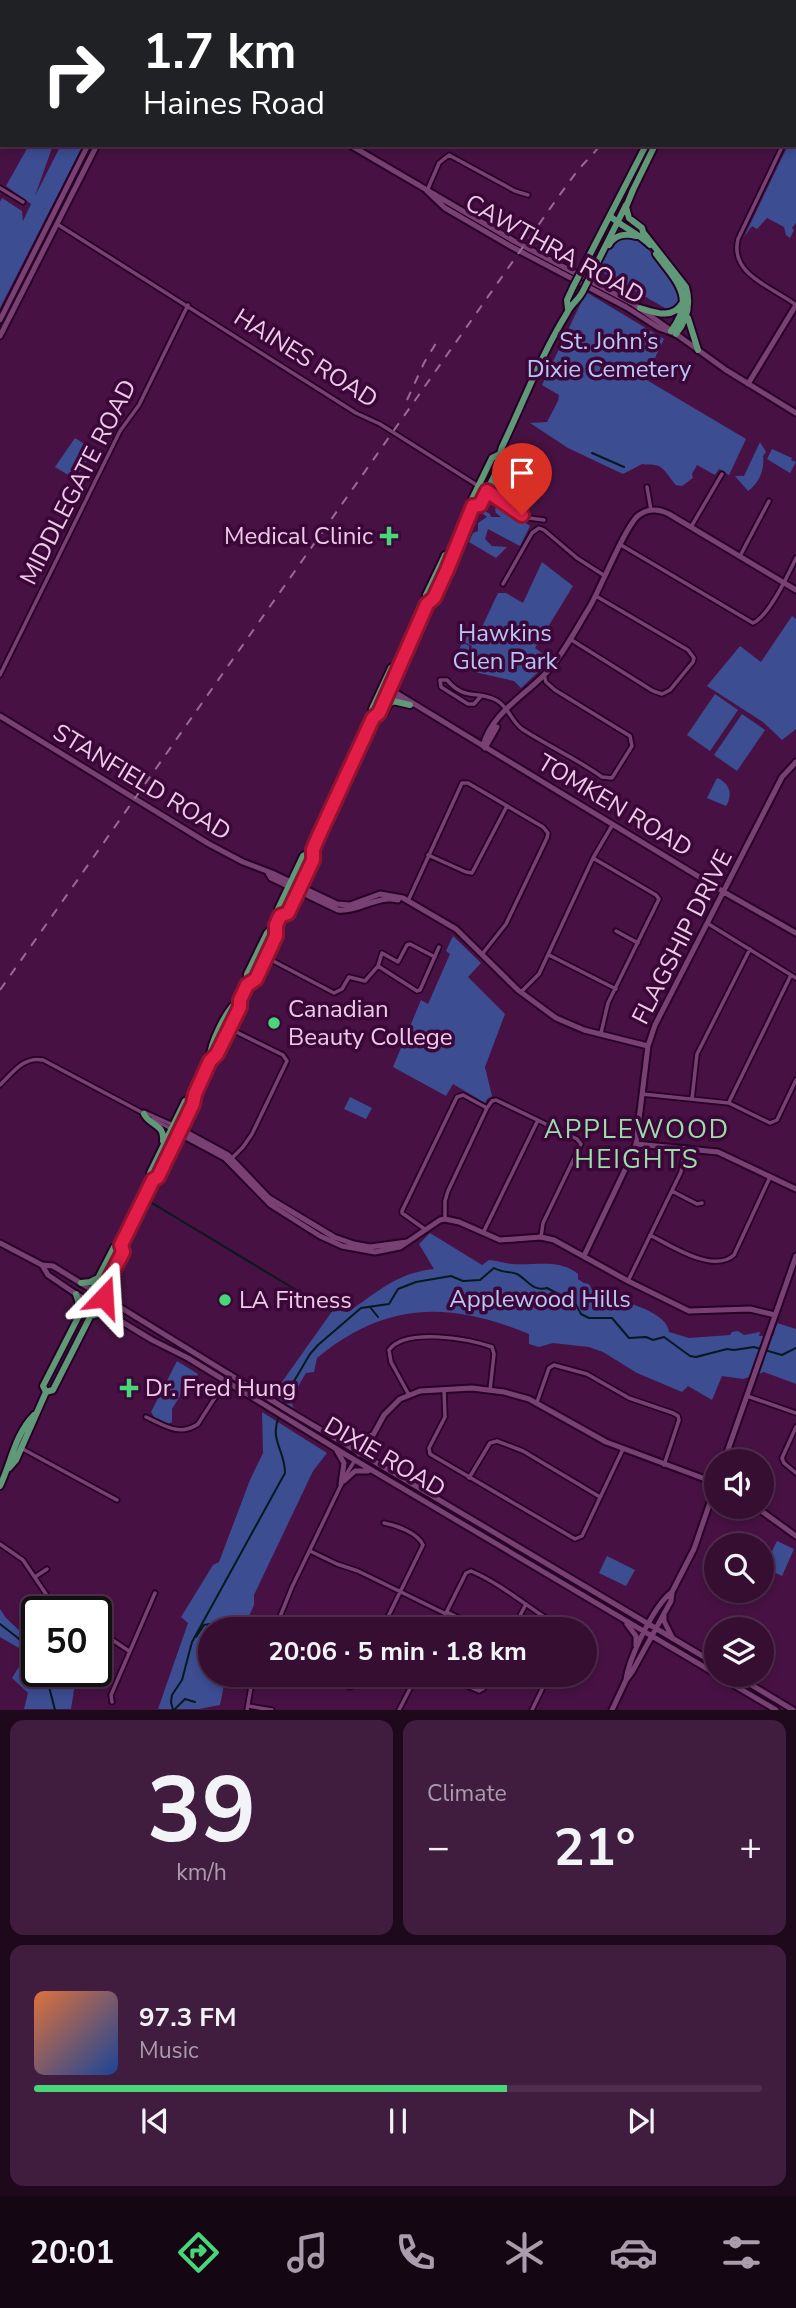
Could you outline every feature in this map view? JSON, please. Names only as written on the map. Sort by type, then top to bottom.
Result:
[{"type":"main road","points":[[568,309],[567,300],[573,287],[645,147]]},
{"type":"main road","points":[[473,506],[480,505],[501,462],[500,454],[568,309],[577,303],[654,147]]},
{"type":"main road","points":[[633,190],[626,213],[631,221],[642,228],[642,235],[677,282],[683,300],[681,316],[674,333]]},
{"type":"main road","points":[[610,216],[642,235],[683,281],[688,297],[687,310],[684,323],[674,333]]},
{"type":"main road","points":[[598,260],[617,237],[642,235]]},
{"type":"main road","points":[[640,307],[663,315],[676,311],[683,300]]},
{"type":"main road","points":[[687,310],[688,322],[698,350]]},
{"type":"main road","points":[[280,916],[288,913],[313,860],[313,849],[400,670],[399,664],[427,604],[426,595],[445,555],[453,552],[473,506],[471,501],[478,486],[492,458],[500,454]]},
{"type":"main road","points":[[496,472],[493,484],[495,491],[514,508]]},
{"type":"main road","points":[[376,716],[372,709],[391,668],[399,664]]},
{"type":"main road","points":[[376,716],[384,713],[388,704],[393,701],[413,706]]},
{"type":"main road","points":[[247,985],[256,979],[276,936],[276,925],[280,916],[278,909],[303,856],[313,849]]},
{"type":"main road","points":[[0,1486],[27,1422],[35,1414],[46,1392],[53,1390],[123,1252],[121,1245],[180,1132],[210,1061],[217,1054],[240,1007],[240,1000],[247,985],[247,974],[267,933],[276,925]]},
{"type":"main road","points":[[210,1061],[209,1052],[232,1004],[240,1000]]},
{"type":"main road","points":[[153,1180],[150,1173],[172,1127],[185,1101],[193,1098]]},
{"type":"main road","points":[[142,1113],[162,1130],[164,1139],[161,1152]]},
{"type":"main road","points":[[46,1392],[43,1386],[99,1276],[114,1247],[121,1245]]},
{"type":"main road","points":[[81,1283],[90,1282],[99,1276]]},
{"type":"main road","points":[[108,1281],[109,1293],[116,1304]]},
{"type":"main road","points":[[76,1294],[81,1312]]},
{"type":"main road","points":[[90,1316],[106,1312]]},
{"type":"street","points":[[0,320],[87,147]]},
{"type":"street","points":[[0,336],[96,147]]},
{"type":"street","name":"CAWTHRA ROAD","points":[[353,147],[514,241],[640,307],[698,350],[796,414]]},
{"type":"street","points":[[748,384],[796,305],[744,270],[737,259],[736,250],[738,239],[782,147]]},
{"type":"street","points":[[427,191],[439,163],[449,155],[515,191],[528,195]]},
{"type":"street","points":[[0,188],[23,202]]},
{"type":"street","name":"CAWTHRA ROAD","points":[[427,191],[445,208],[512,247],[604,295],[659,328],[674,333]]},
{"type":"street","name":"HAINES ROAD","points":[[51,219],[529,518],[544,520]]},
{"type":"street","name":"MIDDLEGATE ROAD","points":[[0,675],[120,431],[139,405],[188,305]]},
{"type":"street","points":[[691,527],[722,474]]},
{"type":"street","points":[[648,487],[651,510]]},
{"type":"street","points":[[740,556],[769,501]]},
{"type":"street","points":[[484,747],[506,710],[544,676],[555,662],[596,596],[635,518],[651,510],[665,512],[796,590]]},
{"type":"street","points":[[503,584],[528,539],[539,528],[605,576]]},
{"type":"street","points":[[621,545],[753,623],[760,619],[785,584],[796,558]]},
{"type":"street","points":[[570,639],[662,694],[670,690],[693,662],[694,657],[688,650],[596,596]]},
{"type":"street","points":[[481,696],[474,704],[468,704],[441,687],[440,680],[447,680],[461,692],[481,696],[500,702],[522,728],[602,777],[612,778],[632,746],[630,736],[555,690],[544,676]]},
{"type":"street","name":"TOMKEN ROAD","points":[[382,687],[796,933]]},
{"type":"street","name":"STANFIELD ROAD","points":[[0,716],[204,841],[336,909],[343,911],[386,898],[408,901]]},
{"type":"street","name":"FLAGSHIP DRIVE","points":[[584,1256],[636,1144],[648,1046],[667,1000],[782,777],[796,762]]},
{"type":"street","points":[[483,953],[506,924],[548,833],[544,827],[468,783],[461,784],[408,901],[448,922],[521,992],[556,1018],[577,1028],[648,1046]]},
{"type":"street","points":[[428,855],[472,873],[507,806]]},
{"type":"street","points":[[521,992],[538,976],[593,858],[613,824]]},
{"type":"street","points":[[593,858],[659,897],[659,902],[606,1010],[601,1034]]},
{"type":"street","points":[[708,923],[796,978]]},
{"type":"street","points":[[616,931],[638,943]]},
{"type":"street","points":[[257,953],[334,993],[342,989],[349,977],[365,982],[378,966],[382,953],[400,961],[408,944],[435,957]]},
{"type":"street","points":[[378,966],[417,991],[420,990],[439,947]]},
{"type":"street","points":[[692,1099],[697,1054],[750,949]]},
{"type":"street","points":[[548,955],[616,989]]},
{"type":"street","points":[[729,1103],[791,975]]},
{"type":"street","points":[[222,1025],[283,1055],[286,1060],[252,1134],[230,1160]]},
{"type":"street","points":[[0,1085],[23,1062],[43,1060],[142,1113],[145,1112],[230,1160],[269,1198],[334,1237],[354,1244],[370,1247],[407,1242],[445,1219],[504,1240],[541,1237],[554,1240],[628,1281],[693,1312],[750,1309],[775,1315]]},
{"type":"street","points":[[642,1094],[729,1103],[773,1122],[777,1120],[796,1080]]},
{"type":"street","points":[[426,1230],[402,1211],[457,1097],[463,1095],[487,1108]]},
{"type":"street","points":[[445,1219],[444,1208],[448,1192],[487,1108],[496,1100],[577,1139],[581,1144],[542,1226],[541,1237]]},
{"type":"street","points":[[483,1233],[538,1121]]},
{"type":"street","points":[[636,1144],[718,1152],[796,1189]]},
{"type":"street","points":[[628,1281],[681,1172],[685,1148]]},
{"type":"street","points":[[650,1235],[700,1260],[729,1259],[734,1255],[770,1177]]},
{"type":"street","points":[[672,1191],[697,1204],[702,1203]]},
{"type":"street","name":"DIXIE ROAD","points":[[0,1236],[1,1243],[42,1265],[53,1266],[704,1666]]},
{"type":"street","points":[[728,1449],[796,1256]]},
{"type":"street","name":"DIXIE ROAD","points":[[42,1265],[48,1275],[87,1301],[162,1346],[188,1358],[623,1619],[646,1629]]},
{"type":"street","points":[[409,1395],[391,1362],[389,1350],[398,1342],[436,1337],[466,1339],[492,1347],[494,1354],[491,1390]]},
{"type":"street","points":[[537,1402],[549,1368],[554,1365],[587,1374],[629,1398],[677,1415],[678,1423],[664,1465]]},
{"type":"street","points":[[146,1417],[174,1430],[192,1428],[198,1424],[230,1374]]},
{"type":"street","points":[[444,1389],[445,1417],[428,1451],[432,1456],[575,1539],[582,1536],[623,1449]]},
{"type":"street","points":[[280,1617],[341,1483],[391,1406],[409,1395],[444,1389],[512,1393],[537,1402],[599,1439],[704,1480]]},
{"type":"street","points":[[747,1396],[796,1413]]},
{"type":"street","points":[[796,1427],[782,1458],[796,1473]]},
{"type":"street","points":[[469,1478],[489,1444],[495,1440],[523,1451],[600,1497]]},
{"type":"street","points":[[18,1447],[117,1500]]},
{"type":"street","points":[[334,1448],[344,1463],[341,1483]]},
{"type":"street","points":[[341,1483],[355,1471],[376,1472]]},
{"type":"street","points":[[612,1710],[671,1601],[672,1592],[694,1549],[704,1519]]},
{"type":"street","points":[[773,1519],[796,1536]]},
{"type":"street","points":[[384,1523],[394,1525],[419,1538],[423,1543],[388,1617]]},
{"type":"street","points":[[0,1544],[23,1560],[47,1596]]},
{"type":"street","points":[[310,1551],[445,1615],[463,1620],[464,1625],[460,1627],[445,1615]]},
{"type":"street","points":[[35,1577],[47,1569]]},
{"type":"street","points":[[445,1615],[466,1573],[470,1571],[545,1617]]},
{"type":"street","points":[[626,1680],[628,1664],[636,1648],[664,1597],[672,1592]]},
{"type":"street","points":[[111,1702],[111,1695],[155,1593]]},
{"type":"street","points":[[520,1617],[526,1605]]},
{"type":"street","points":[[664,1614],[663,1621],[675,1641]]},
{"type":"street","points":[[623,1619],[636,1636],[636,1648]]},
{"type":"street","name":"DIXIE ROAD","points":[[653,1633],[675,1641],[704,1657]]},
{"type":"street","points":[[112,1640],[129,1651]]},
{"type":"street","points":[[251,1687],[247,1708],[272,1710]]},
{"type":"street","points":[[399,1710],[410,1687]]},
{"type":"street","points":[[532,1710],[543,1687]]},
{"type":"street","name":"DIXIE ROAD","points":[[738,1687],[776,1710]]},
{"type":"street","points":[[755,1687],[793,1710]]},
{"type":"green space","points":[[28,147],[52,147],[35,196],[60,147],[82,147],[0,308],[0,202],[2,198],[22,211],[23,221],[31,204],[6,186]]},
{"type":"green space","points":[[787,147],[796,147],[796,223],[790,238],[784,227],[767,218],[757,229],[752,226],[744,237]]},
{"type":"green space","points":[[620,238],[635,238],[644,244],[676,285],[681,300],[675,308],[665,308],[597,269],[612,244]]},
{"type":"green space","name":"St. John’s Dixie Cemetery","points":[[586,292],[664,339],[645,379],[746,439],[729,475],[719,469],[715,475],[697,465],[692,474],[693,478],[682,486],[676,485],[664,469],[658,466],[642,464],[623,474],[568,448],[530,423],[547,422],[558,401],[559,395],[542,385]]},
{"type":"green space","points":[[75,438],[94,450],[75,479],[55,467]]},
{"type":"green space","points":[[760,442],[766,452],[763,456],[762,471],[748,491],[735,476],[744,476]]},
{"type":"green space","points":[[772,449],[796,462],[790,473],[767,459]]},
{"type":"green space","points":[[500,505],[530,526],[520,546],[488,529],[485,539],[492,546],[507,547],[496,558],[469,542],[473,533],[478,531],[478,523],[487,517],[482,513],[483,510],[491,517],[501,517],[495,509]]},
{"type":"green space","name":"Hawkins Glen Park","points":[[542,562],[573,586],[535,648],[551,660],[521,688],[514,681],[470,671],[465,663],[468,655],[461,658],[458,653],[462,642],[469,646],[469,654],[472,646],[464,642],[473,625],[481,629],[498,593],[506,593],[523,603]]},
{"type":"green space","points":[[792,616],[796,619],[796,729],[782,740],[763,722],[707,686],[740,646],[761,662]]},
{"type":"green space","points":[[715,694],[738,710],[710,751],[687,735]]},
{"type":"green space","points":[[742,714],[765,730],[737,771],[714,755]]},
{"type":"green space","points":[[717,778],[725,783],[729,790],[726,806],[707,798]]},
{"type":"green space","name":"APPLEWOOD HEIGHTS","points":[[453,936],[481,963],[468,977],[505,1014],[485,1067],[492,1096],[485,1103],[453,1084],[446,1096],[393,1067],[421,1000],[428,1004],[450,954],[446,951]]},
{"type":"green space","points":[[350,1097],[372,1108],[366,1119],[344,1109]]},
{"type":"green space","name":"Applewood Hills","points":[[430,1233],[482,1265],[489,1260],[512,1264],[555,1264],[571,1269],[578,1274],[578,1279],[589,1284],[593,1292],[608,1294],[608,1303],[617,1303],[620,1300],[642,1308],[663,1321],[669,1332],[689,1338],[730,1335],[738,1331],[744,1335],[760,1332],[759,1336],[773,1336],[777,1323],[796,1329],[796,1384],[764,1372],[743,1379],[722,1376],[712,1400],[688,1386],[682,1392],[637,1373],[603,1352],[589,1347],[553,1343],[539,1347],[529,1344],[529,1334],[500,1323],[445,1312],[419,1312],[368,1326],[343,1339],[317,1358],[314,1372],[306,1373],[290,1400],[294,1408],[272,1396],[333,1310],[348,1312],[398,1279],[434,1269],[419,1244]]},
{"type":"green space","points":[[177,1361],[198,1374],[181,1381],[180,1396],[172,1409],[172,1422],[168,1424],[156,1420],[151,1412]]},
{"type":"green space","points":[[262,1412],[327,1453],[313,1471],[254,1595],[254,1605],[248,1617],[198,1617],[198,1687],[224,1687],[220,1705],[199,1709],[158,1709],[188,1623],[181,1617],[213,1565],[219,1562],[263,1453]]},
{"type":"green space","points":[[777,1541],[794,1549],[782,1576],[774,1572],[774,1547]]},
{"type":"green space","points":[[607,1556],[635,1570],[626,1586],[599,1573]]},
{"type":"green space","points":[[0,1609],[21,1632],[21,1649],[0,1637]]},
{"type":"green space","points":[[21,1663],[21,1686],[12,1678]]},
{"type":"green space","points":[[22,1687],[74,1687],[71,1709],[24,1709],[28,1693]]},
{"type":"waterway","points":[[592,453],[624,467]]},
{"type":"waterway","points":[[152,1203],[331,1311]]},
{"type":"waterway","points":[[284,1405],[290,1388],[310,1354],[361,1308],[389,1304],[398,1289],[416,1282],[451,1276],[463,1281],[480,1280],[494,1268],[517,1274],[538,1288],[547,1288],[575,1303],[581,1314],[589,1318],[612,1318],[629,1338],[646,1337],[653,1340],[664,1337],[690,1356],[754,1347],[782,1355],[796,1348]]},
{"type":"waterway","points":[[370,1307],[378,1317]]},
{"type":"waterway","points":[[173,1710],[172,1695],[182,1680],[192,1642],[285,1473],[276,1432],[279,1416]]},
{"type":"waterway","points":[[0,1624],[21,1641]]},
{"type":"waterway","points":[[49,1687],[55,1710]]},
{"type":"waterway","points":[[174,1710],[185,1699],[195,1702]]},
{"type":"railway","points":[[0,990],[556,200],[599,147]]},
{"type":"railway","points":[[407,400],[439,338]]},
{"type":"place","name":"Medical Clinic","points":[[389,536]]},
{"type":"place","name":"Canadian Beauty College","points":[[274,1023]]},
{"type":"place","name":"LA Fitness","points":[[225,1300]]},
{"type":"place","name":"Dr. Fred Hung","points":[[129,1388]]},
{"type":"district","name":"APPLEWOOD HEIGHTS","points":[[637,1144]]},
{"type":"route","points":[[104,1297],[101,1295],[123,1252],[121,1245],[153,1180],[158,1177],[210,1061],[217,1054],[240,1007],[240,1000],[247,985],[256,979],[276,936],[276,925],[280,916],[288,913],[313,860],[313,849],[332,805],[373,718],[379,713],[400,670],[399,664],[427,604],[434,598],[453,558],[453,552],[473,506],[480,505],[487,491],[522,515]]}]
